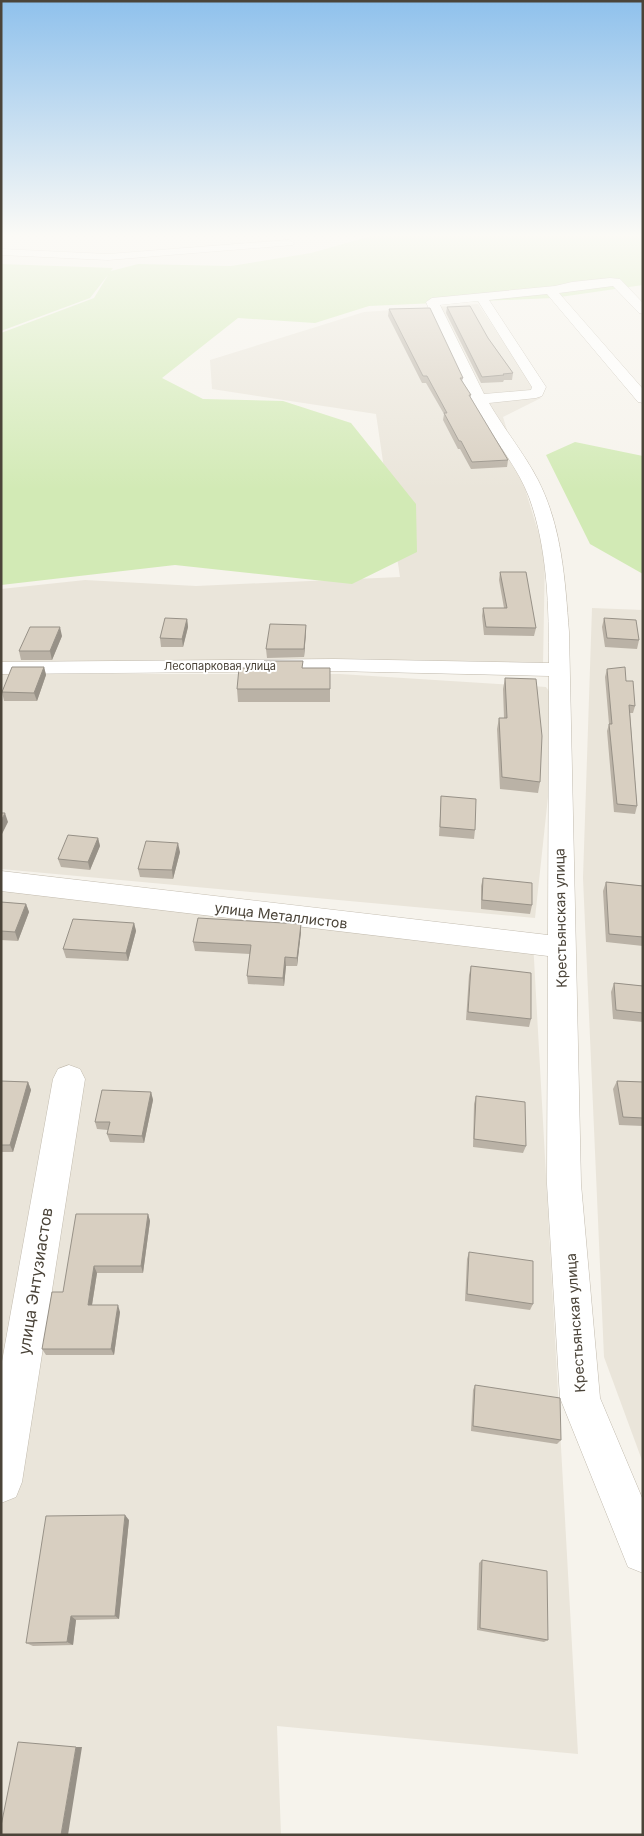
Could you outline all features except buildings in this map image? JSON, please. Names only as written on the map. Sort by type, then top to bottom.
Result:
[{"type":"street","name":"Крестьянская улица","points":[[439,319],[450,346],[479,399],[530,480],[543,517],[553,557],[559,632],[560,947],[564,1184],[580,1398],[643,1552]]},
{"type":"street","points":[[479,399],[531,395],[537,393],[539,387],[495,319]]},
{"type":"street","points":[[575,319],[643,399]]},
{"type":"street","name":"Лесопарковая улица","points":[[1,668],[334,665],[558,670]]},
{"type":"street","name":"улица Металлистов","points":[[1,881],[560,947]]},
{"type":"street","name":"улица Энтузиастов","points":[[1,1482],[69,1079]]},
{"type":"shaded area","points":[[343,319],[488,319],[541,398],[503,417],[545,554],[543,665],[336,660],[1,662],[1,589],[85,580],[196,586],[400,577],[376,414],[212,389],[210,360]]},
{"type":"shaded area","points":[[592,608],[643,610],[643,1463],[604,1357],[583,878]]},
{"type":"shaded area","points":[[1,674],[340,674],[546,687],[558,704],[535,918],[1,869]]},
{"type":"shaded area","points":[[1,890],[533,941],[578,1754],[277,1726],[281,1835],[1,1835]]},
{"type":"green space","points":[[1,319],[34,319],[1,331]]},
{"type":"green space","points":[[39,319],[237,319],[162,378],[203,399],[283,401],[351,423],[416,504],[417,552],[352,584],[175,565],[1,585],[1,333]]},
{"type":"green space","points":[[248,319],[329,319],[315,323]]},
{"type":"green space","points":[[575,442],[643,456],[643,574],[590,544],[546,455]]}]
